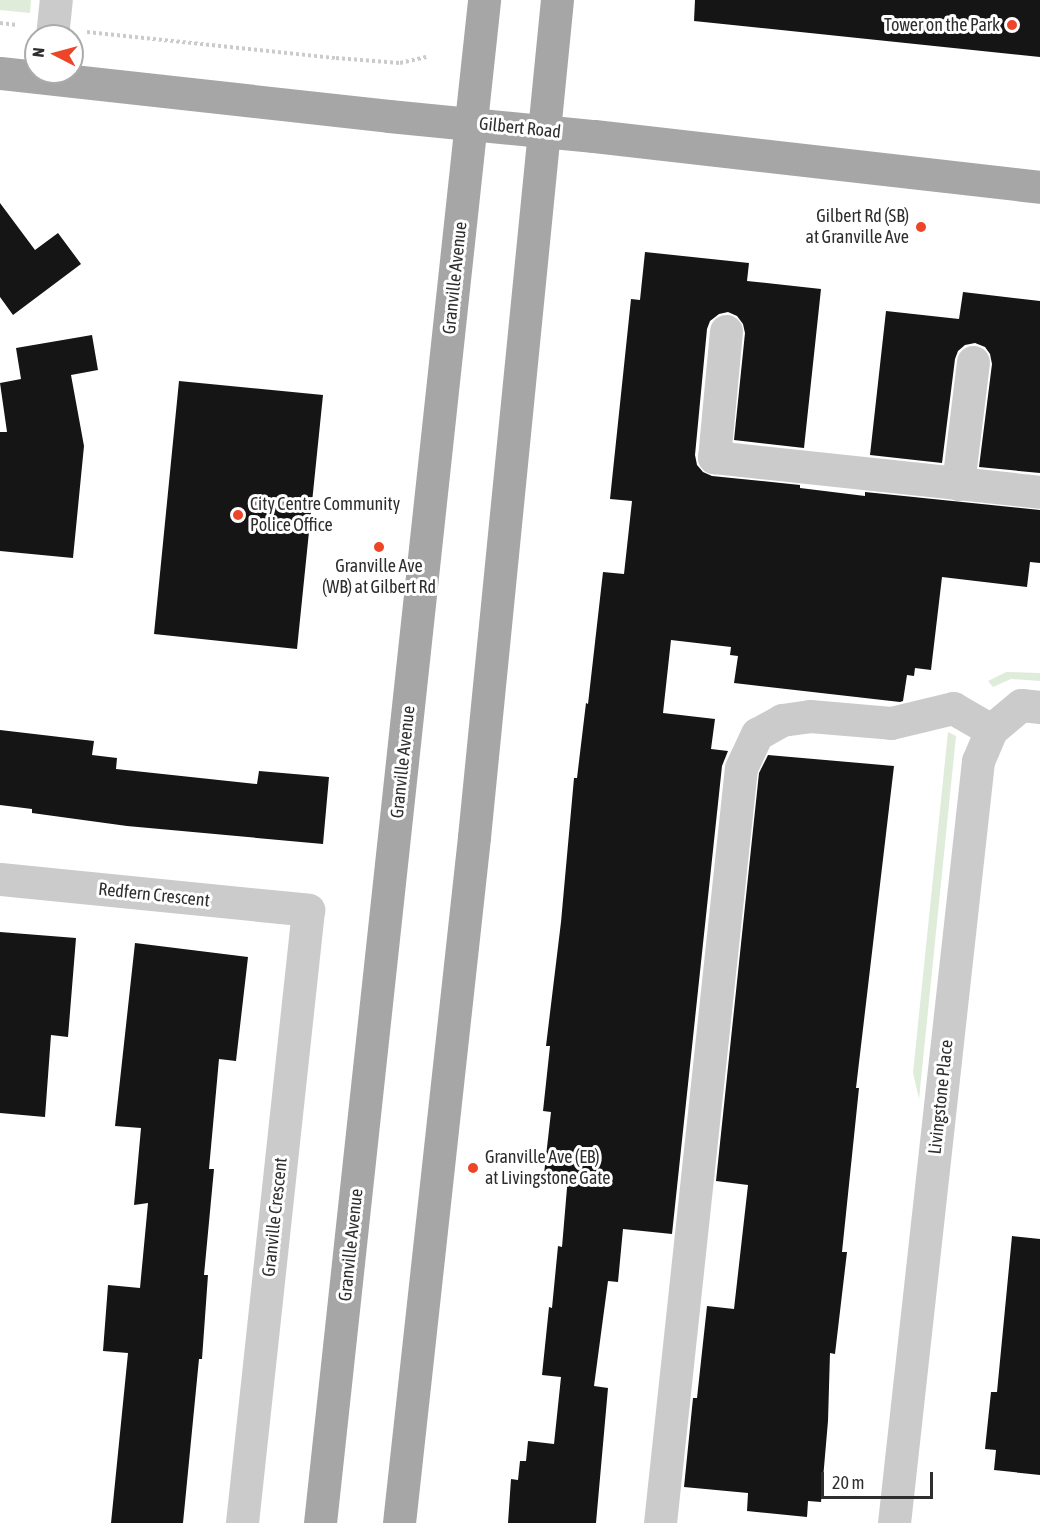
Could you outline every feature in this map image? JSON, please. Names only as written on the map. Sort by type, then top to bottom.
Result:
[{"type":"main road","name":"Granville Avenue","points":[[320,1523],[484,0]]},
{"type":"main road","points":[[399,1523],[474,837],[557,0]]},
{"type":"main road","name":"Gilbert Road","points":[[0,73],[24,74]]},
{"type":"main road","name":"Gilbert Road","points":[[84,79],[1040,187]]},
{"type":"street","points":[[726,331],[714,457],[1040,492]]},
{"type":"street","points":[[958,484],[973,362]]},
{"type":"street","name":"Livingstone Place","points":[[894,1523],[978,761],[991,730],[1021,705],[1040,707]]},
{"type":"street","points":[[660,1523],[741,768],[757,734],[782,720],[810,716],[891,723],[953,708],[991,730]]},
{"type":"street","name":"Redfern Crescent","points":[[0,879],[309,910]]},
{"type":"street","name":"Granville Crescent","points":[[242,1523],[309,910]]},
{"type":"path","points":[[0,23],[54,22],[336,58],[400,63],[427,57]]},
{"type":"green space","points":[[0,0],[31,0],[30,13],[0,10]]},
{"type":"green space","points":[[1006,672],[1040,673],[1040,681],[1011,679],[993,687],[988,681]]},
{"type":"green space","points":[[948,732],[956,736],[919,1099],[913,1073]]},
{"type":"building","points":[[695,0],[1040,0],[1040,57],[694,21]]},
{"type":"building","points":[[0,203],[35,250],[58,233],[81,264],[13,315],[0,297]]},
{"type":"building","points":[[645,252],[749,263],[747,281],[821,289],[804,448],[734,440],[745,333],[743,324],[737,316],[728,312],[719,314],[710,321],[707,329],[695,455],[697,465],[703,472],[712,476],[800,485],[800,488],[865,496],[865,492],[1040,510],[1040,563],[1030,562],[1027,587],[942,577],[931,670],[915,668],[914,676],[907,675],[903,701],[900,702],[734,683],[738,656],[730,655],[731,647],[671,640],[663,713],[715,719],[711,749],[728,751],[722,766],[672,1234],[623,1229],[618,1282],[608,1281],[594,1386],[608,1388],[596,1523],[508,1523],[511,1479],[518,1480],[520,1461],[526,1461],[528,1441],[554,1444],[561,1377],[542,1375],[558,1246],[562,1247],[568,1176],[544,1174],[551,1112],[543,1111],[550,1046],[546,1046],[561,922],[574,778],[577,778],[586,703],[588,704],[603,572],[624,574],[632,501],[610,499],[631,299],[640,300]]},
{"type":"building","points":[[963,292],[1040,301],[1040,473],[979,467],[992,364],[990,354],[985,347],[975,343],[965,345],[958,351],[955,359],[942,463],[870,455],[886,311],[959,319]]},
{"type":"building","points":[[92,335],[98,370],[71,375],[84,446],[73,558],[0,551],[0,432],[7,432],[0,383],[21,379],[16,348]]},
{"type":"building","name":"City Centre Community Police Office","points":[[179,381],[323,395],[297,649],[154,634]]},
{"type":"building","points":[[0,730],[94,741],[92,755],[117,758],[116,769],[257,784],[259,771],[329,777],[323,844],[127,826],[32,813],[32,809],[0,805]]},
{"type":"building","points":[[768,755],[894,766],[856,1088],[859,1088],[842,1252],[847,1252],[835,1354],[830,1353],[828,1421],[821,1502],[808,1501],[807,1517],[747,1511],[748,1493],[684,1487],[693,1398],[697,1398],[707,1306],[734,1309],[748,1185],[716,1181],[759,773]]},
{"type":"building","points":[[0,932],[76,938],[68,1037],[51,1035],[45,1117],[0,1113]]},
{"type":"building","points":[[135,943],[248,957],[236,1061],[219,1059],[209,1169],[214,1169],[204,1275],[208,1275],[202,1359],[199,1359],[183,1523],[111,1523],[128,1353],[103,1351],[108,1285],[140,1288],[148,1203],[134,1205],[141,1128],[115,1126]]},
{"type":"building","points":[[1012,1236],[1040,1239],[1040,1475],[994,1470],[996,1450],[985,1449],[991,1392],[997,1392]]},
{"type":"place","name":"Tower on the Park","points":[[1012,25]]},
{"type":"place","name":"Gilbert Rd (SB) at Granville Ave","points":[[921,227]]},
{"type":"place","name":"City Centre Community Police Office","points":[[238,515]]},
{"type":"place","name":"Granville Ave (WB) at Gilbert Rd","points":[[379,547]]},
{"type":"place","name":"Granville Ave (EB) at Livingstone Gate","points":[[473,1168]]}]
